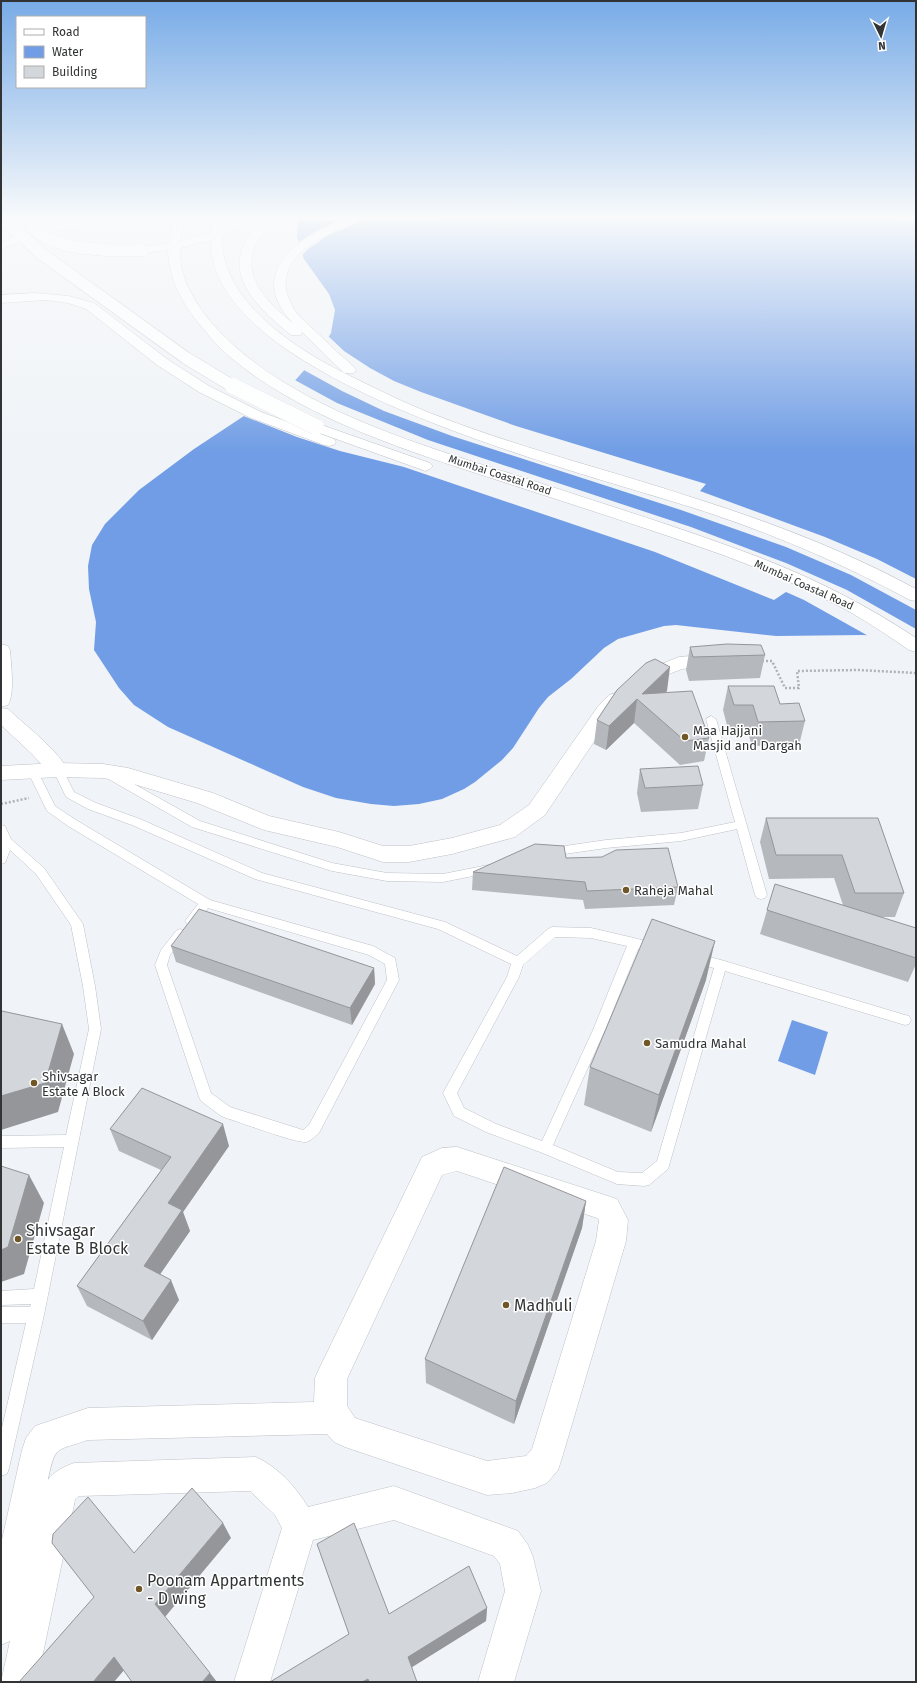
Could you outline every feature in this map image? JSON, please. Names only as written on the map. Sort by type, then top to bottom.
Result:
[{"type":"main road","points":[[1,299],[24,296],[51,296],[80,302],[94,309],[187,379],[240,408],[260,417],[334,443],[367,453],[417,463]]},
{"type":"main road","points":[[99,296],[209,373],[244,393],[316,427],[417,463],[621,529],[800,582]]},
{"type":"main road","name":"Mumbai Coastal Road","points":[[185,296],[199,318],[218,339],[271,381],[305,400],[357,424],[412,446],[701,542],[800,582],[854,607],[916,646]]},
{"type":"main road","points":[[237,296],[253,316],[308,359],[358,386],[408,410],[479,437],[693,503],[770,530],[844,560],[916,596]]},
{"type":"main road","points":[[257,296],[284,323],[320,351],[349,370],[390,391],[446,414],[606,468],[693,503]]},
{"type":"main road","points":[[282,296],[286,306],[297,320],[349,370]]},
{"type":"main road","points":[[1,650],[1,701]]},
{"type":"main road","points":[[1,774],[58,770],[103,770],[158,783],[205,798],[264,822],[339,840],[383,854],[409,854],[452,846],[507,831],[537,810],[606,709],[635,681],[679,662],[722,660],[762,661]]},
{"type":"main road","points":[[1,714],[39,749],[58,770]]},
{"type":"main road","points":[[456,1159],[607,1208],[613,1216],[614,1225],[611,1241],[546,1458],[535,1471],[512,1476],[486,1478],[345,1431],[335,1418],[329,1402],[331,1378],[432,1166],[442,1161],[456,1159]]},
{"type":"main road","points":[[1,1627],[38,1450],[47,1438],[88,1424],[335,1418]]},
{"type":"main road","points":[[19,1682],[59,1494],[63,1488],[74,1480],[256,1474],[287,1503],[300,1526],[252,1682]]},
{"type":"main road","points":[[300,1526],[394,1503],[506,1543],[516,1557],[523,1591],[496,1682]]},
{"type":"lane","points":[[711,719],[761,895]]},
{"type":"lane","points":[[58,770],[70,794],[92,806],[136,822],[259,876],[441,925],[518,962]]},
{"type":"lane","points":[[103,770],[196,824],[332,867],[387,877],[443,878],[501,866]]},
{"type":"lane","points":[[33,772],[51,808],[72,823],[206,903],[373,951],[391,961],[393,980],[314,1129],[305,1136],[226,1112],[206,1097],[161,965],[165,953],[206,903]]},
{"type":"lane","points":[[542,854],[606,844],[681,837],[741,824]]},
{"type":"lane","points":[[1,829],[7,841],[40,871],[77,924],[89,986],[95,1029],[36,1315],[1,1468]]},
{"type":"lane","points":[[1,860],[7,841]]},
{"type":"lane","points":[[721,965],[663,1165],[644,1180],[617,1178],[545,1148],[491,1128],[459,1112],[450,1093],[513,977],[518,962],[552,932],[590,933],[634,943],[721,965],[905,1020]]},
{"type":"lane","points":[[545,1148],[599,1030],[634,943]]},
{"type":"lane","points":[[1,1142],[73,1141]]},
{"type":"lane","points":[[1,1298],[40,1296]]},
{"type":"lane","points":[[1,1315],[36,1315]]},
{"type":"path","points":[[762,661],[772,661],[785,688],[799,688],[798,671],[858,670],[916,673]]},
{"type":"path","points":[[1,804],[45,795]]},
{"type":"water","points":[[330,296],[916,296],[916,637],[862,635],[776,636],[676,625],[664,626],[618,639],[604,648],[571,679],[548,697],[513,748],[502,760],[464,789],[442,799],[419,804],[394,806],[336,798],[303,787],[168,727],[134,705],[119,688],[94,650],[96,622],[89,589],[88,566],[92,545],[105,524],[139,490],[194,449],[291,385],[316,357],[331,333],[335,310]]},
{"type":"water","points":[[792,1020],[828,1032],[815,1075],[778,1061]]},
{"type":"pier","points":[[327,335],[344,351],[370,368],[394,381],[421,392],[516,426],[706,484],[700,491],[825,537],[877,559],[916,579],[916,610],[851,575],[786,547],[681,510],[452,436],[384,411],[342,391],[302,369],[314,356]]},
{"type":"pier","points":[[293,379],[337,403],[428,440],[691,527],[786,563],[847,590],[916,629],[916,639],[872,638],[804,600],[786,592],[774,600],[655,552],[404,467],[340,451],[297,437],[241,415],[268,398],[315,419],[271,396]]},
{"type":"building","points":[[727,644],[761,645],[765,655],[693,657],[690,647]]},
{"type":"building","points":[[655,659],[670,667],[642,694],[692,691],[709,738],[685,741],[637,699],[609,726],[597,720],[617,690],[646,663]]},
{"type":"building","points":[[728,686],[774,686],[780,704],[799,703],[805,721],[758,722],[753,705],[734,705]]},
{"type":"building","points":[[698,766],[703,785],[645,788],[640,769]]},
{"type":"building","points":[[766,818],[878,818],[904,893],[855,893],[842,855],[776,855]]},
{"type":"building","points":[[535,844],[564,846],[566,858],[602,857],[616,850],[668,848],[678,887],[587,891],[585,882],[473,872]]},
{"type":"building","points":[[775,884],[916,928],[916,958],[767,910]]},
{"type":"building","points":[[199,909],[374,968],[350,1008],[171,946]]},
{"type":"building","name":"Samudra Mahal","points":[[652,919],[715,941],[659,1095],[590,1067]]},
{"type":"building","points":[[1,1011],[62,1024],[45,1083],[1,1096]]},
{"type":"building","points":[[142,1088],[223,1124],[168,1203],[182,1210],[144,1266],[171,1280],[143,1321],[77,1286],[171,1157],[110,1129]]},
{"type":"building","points":[[1,1166],[29,1175],[8,1247],[1,1250]]},
{"type":"building","name":"Madhuli","points":[[504,1167],[586,1201],[516,1401],[425,1359]]},
{"type":"building","name":"Poonam Appartments - D wing","points":[[192,1488],[223,1523],[155,1604],[210,1673],[202,1682],[132,1682],[114,1657],[93,1682],[19,1682],[94,1597],[52,1543],[53,1534],[88,1497],[134,1553]]},
{"type":"building","points":[[354,1523],[389,1614],[469,1566],[487,1608],[408,1657],[417,1682],[369,1682],[368,1679],[362,1682],[270,1682],[349,1634],[317,1544]]},
{"type":"place","name":"Maa Hajjani Masjid and Dargah","points":[[685,737]]},
{"type":"place","name":"Raheja Mahal","points":[[626,890]]},
{"type":"place","name":"Samudra Mahal","points":[[647,1043]]},
{"type":"place","name":"Shivsagar Estate A Block","points":[[34,1083]]},
{"type":"place","name":"Shivsagar Estate B Block","points":[[18,1239]]},
{"type":"place","name":"Madhuli","points":[[506,1305]]},
{"type":"place","name":"Poonam Appartments - D wing","points":[[139,1589]]}]
